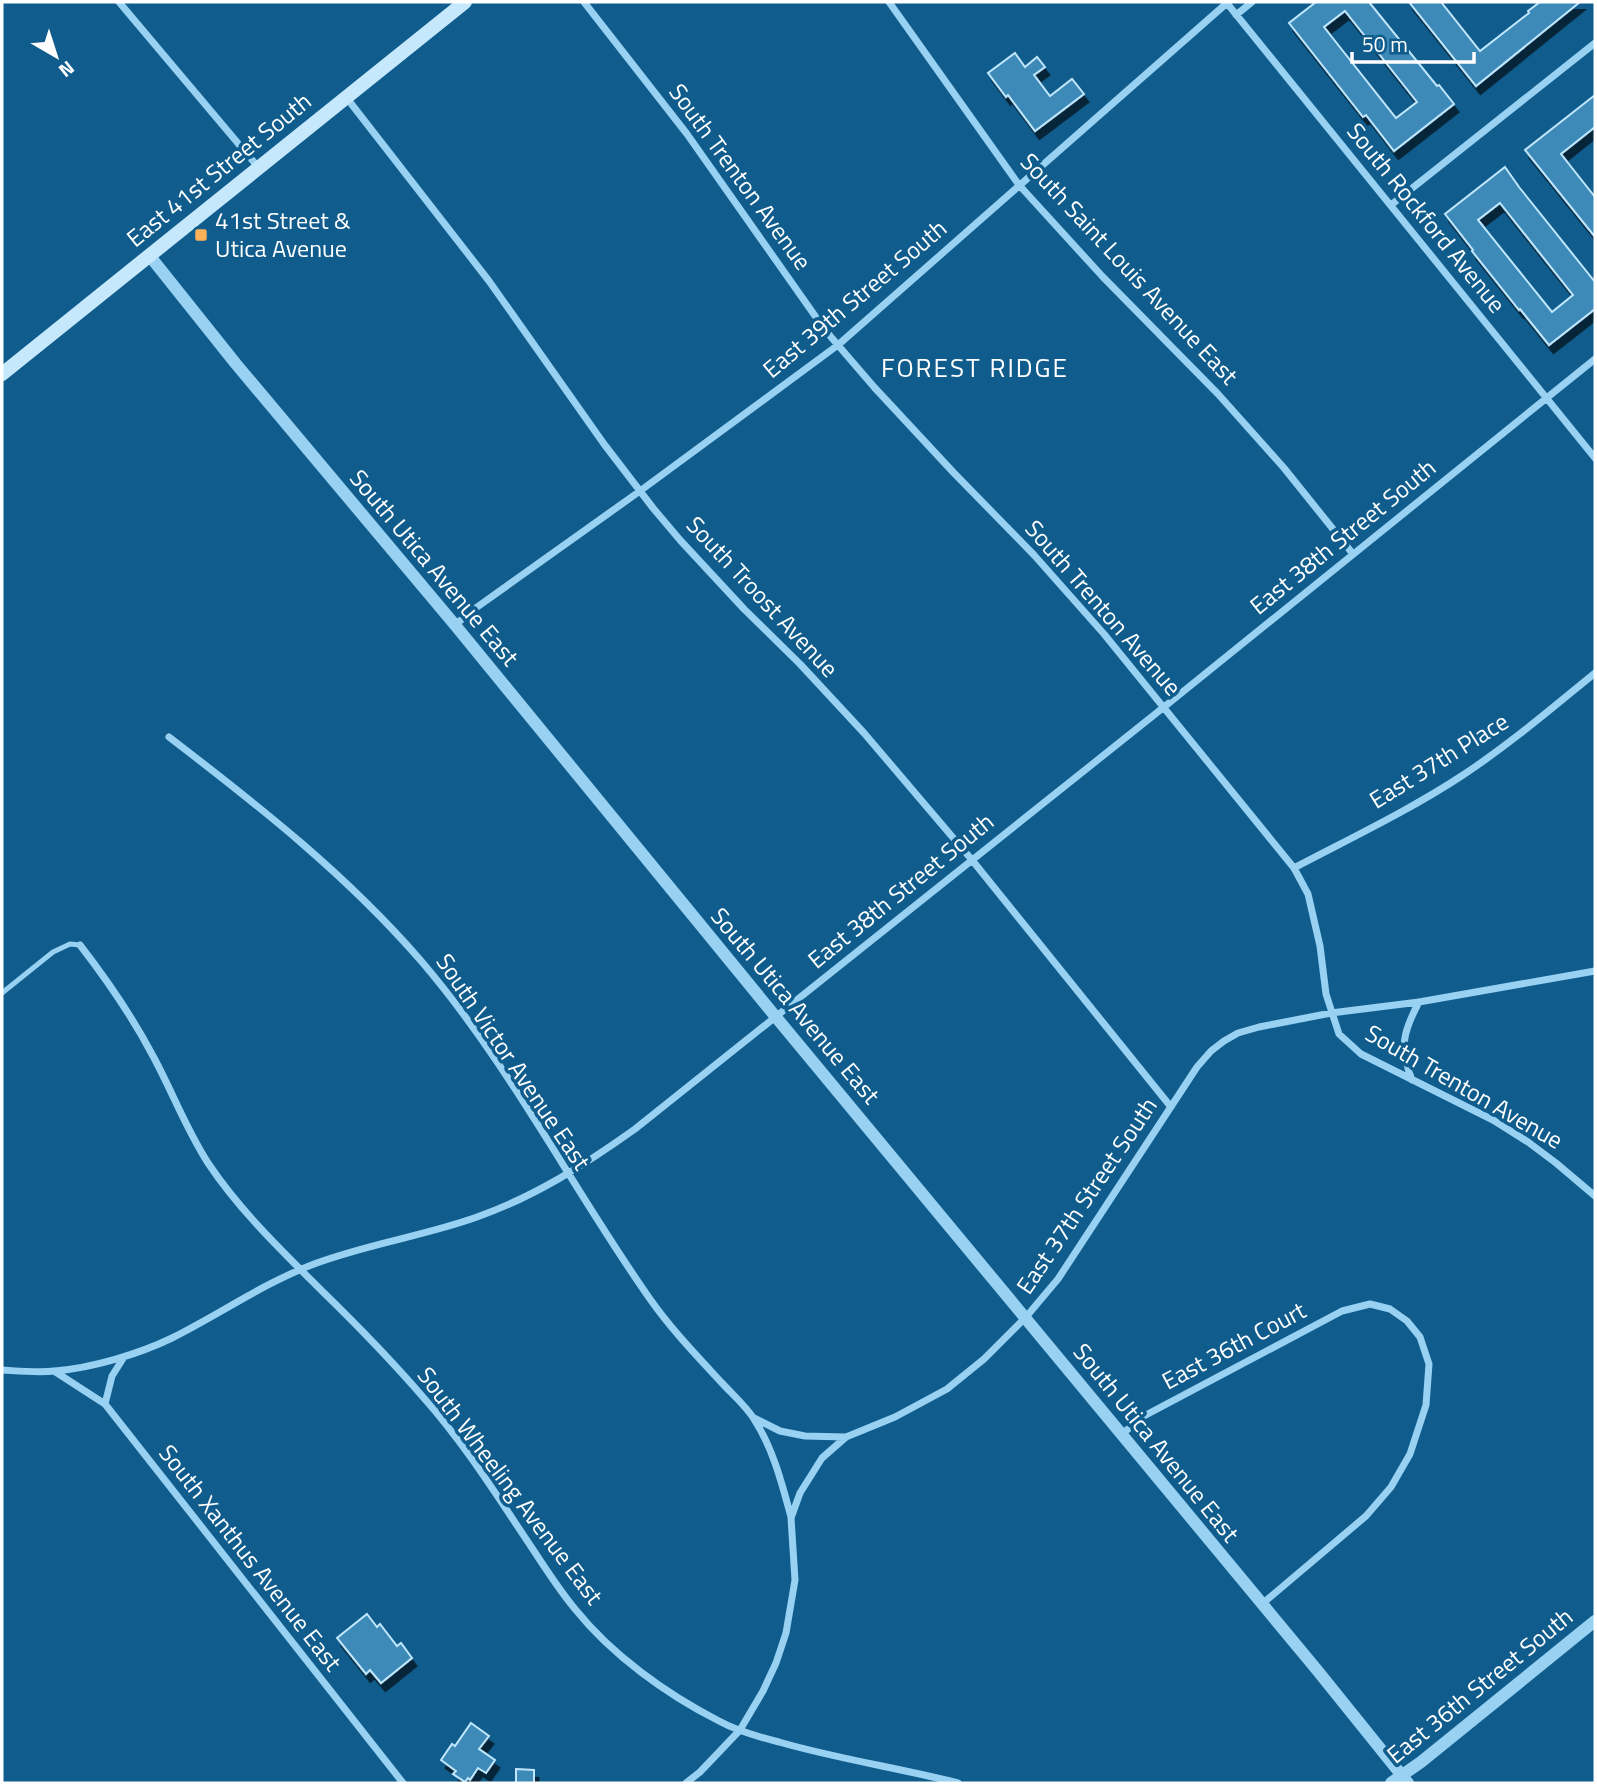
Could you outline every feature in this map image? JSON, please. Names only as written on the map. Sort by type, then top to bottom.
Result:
[{"type":"main road","name":"East 41st Street South","points":[[2,374],[465,2]]},
{"type":"street","points":[[119,2],[258,167]]},
{"type":"street","name":"South Trenton Avenue","points":[[584,2],[687,134],[838,345],[1104,634],[1294,868],[1308,894],[1320,946],[1326,994],[1339,1034],[1361,1054],[1493,1120],[1528,1142],[1595,1196]]},
{"type":"street","name":"South Saint Louis Avenue East","points":[[889,2],[1019,184],[1102,276],[1227,404],[1284,468],[1353,554]]},
{"type":"street","name":"East 39th Street South","points":[[455,625],[838,345],[1226,2]]},
{"type":"street","name":"South Rockford Avenue","points":[[1226,2],[1595,458]]},
{"type":"street","points":[[1236,15],[1252,2]]},
{"type":"street","points":[[1391,205],[1595,43]]},
{"type":"street","name":"South Troost Avenue","points":[[346,97],[489,281],[558,382],[680,540],[864,733],[972,860],[1171,1107]]},
{"type":"street","name":"South Utica Avenue East","points":[[149,255],[1317,1670],[1400,1781]]},
{"type":"street","name":"East 38th Street South","points":[[2,1370],[54,1371],[124,1357],[172,1338],[282,1276],[337,1255],[478,1217],[545,1186],[589,1161],[635,1129],[1595,359]]},
{"type":"street","name":"East 37th Place","points":[[1294,868],[1429,796],[1464,774],[1539,719],[1595,673]]},
{"type":"street","name":"South Victor Avenue East","points":[[169,737],[321,858],[377,912],[423,963],[472,1027],[653,1303],[693,1352],[754,1418],[781,1479],[791,1517]]},
{"type":"street","name":"South Wheeling Avenue East","points":[[80,945],[138,1028],[207,1161],[225,1186],[246,1212],[426,1400],[479,1470],[575,1609],[598,1635],[649,1679],[720,1722],[804,1750],[958,1783]]},
{"type":"street","name":"East 37th Street South","points":[[686,1783],[740,1730],[776,1663],[786,1633],[795,1580],[791,1517],[800,1493],[822,1458],[846,1437],[895,1417],[947,1389],[984,1359],[1026,1317],[1058,1279],[1197,1067],[1211,1051],[1238,1033],[1259,1027],[1595,971]]},
{"type":"street","points":[[1412,1080],[1404,1062],[1404,1040],[1419,1002]]},
{"type":"street","name":"East 36th Court","points":[[1122,1434],[1144,1416],[1342,1311],[1370,1304],[1390,1309],[1407,1321],[1420,1337],[1429,1364],[1426,1405],[1410,1454],[1391,1487],[1366,1516],[1262,1604]]},
{"type":"street","points":[[105,1404],[112,1376],[124,1357]]},
{"type":"street","name":"South Xanthus Avenue East","points":[[54,1371],[105,1404],[403,1783]]},
{"type":"street","name":"South Victor Avenue East","points":[[754,1418],[780,1431],[805,1436],[846,1437]]},
{"type":"street","name":"East 36th Street South","points":[[1400,1781],[1595,1622]]},
{"type":"lane","points":[[2,993],[53,952],[70,944],[80,945]]},
{"type":"building","points":[[1316,2],[1369,2],[1454,104],[1394,151],[1366,115],[1363,117],[1289,23]],"holes":[[[1345,11],[1417,102],[1396,118],[1324,27]]]},
{"type":"building","points":[[1409,2],[1441,2],[1480,51],[1540,2],[1580,2],[1476,86]]},
{"type":"building","points":[[1015,53],[1025,67],[1037,57],[1045,67],[1034,75],[1050,96],[1072,79],[1084,94],[1035,131],[988,73]]},
{"type":"building","points":[[1595,95],[1595,127],[1561,154],[1595,197],[1595,237],[1525,150]]},
{"type":"building","points":[[1505,167],[1595,282],[1595,309],[1549,345],[1445,214]],"holes":[[[1500,203],[1573,295],[1552,312],[1478,220]]]},
{"type":"building","points":[[367,1614],[377,1627],[380,1624],[397,1646],[401,1643],[412,1658],[381,1683],[370,1670],[366,1674],[337,1638]]},
{"type":"building","points":[[471,1723],[489,1736],[479,1749],[495,1760],[486,1773],[478,1768],[470,1780],[468,1778],[465,1782],[453,1774],[456,1771],[441,1760]]},
{"type":"building","points":[[516,1769],[534,1770],[534,1783],[516,1783]]},
{"type":"place","name":"41st Street & Utica Avenue","points":[[201,235]]},
{"type":"district","name":"FOREST RIDGE","points":[[975,368]]}]
